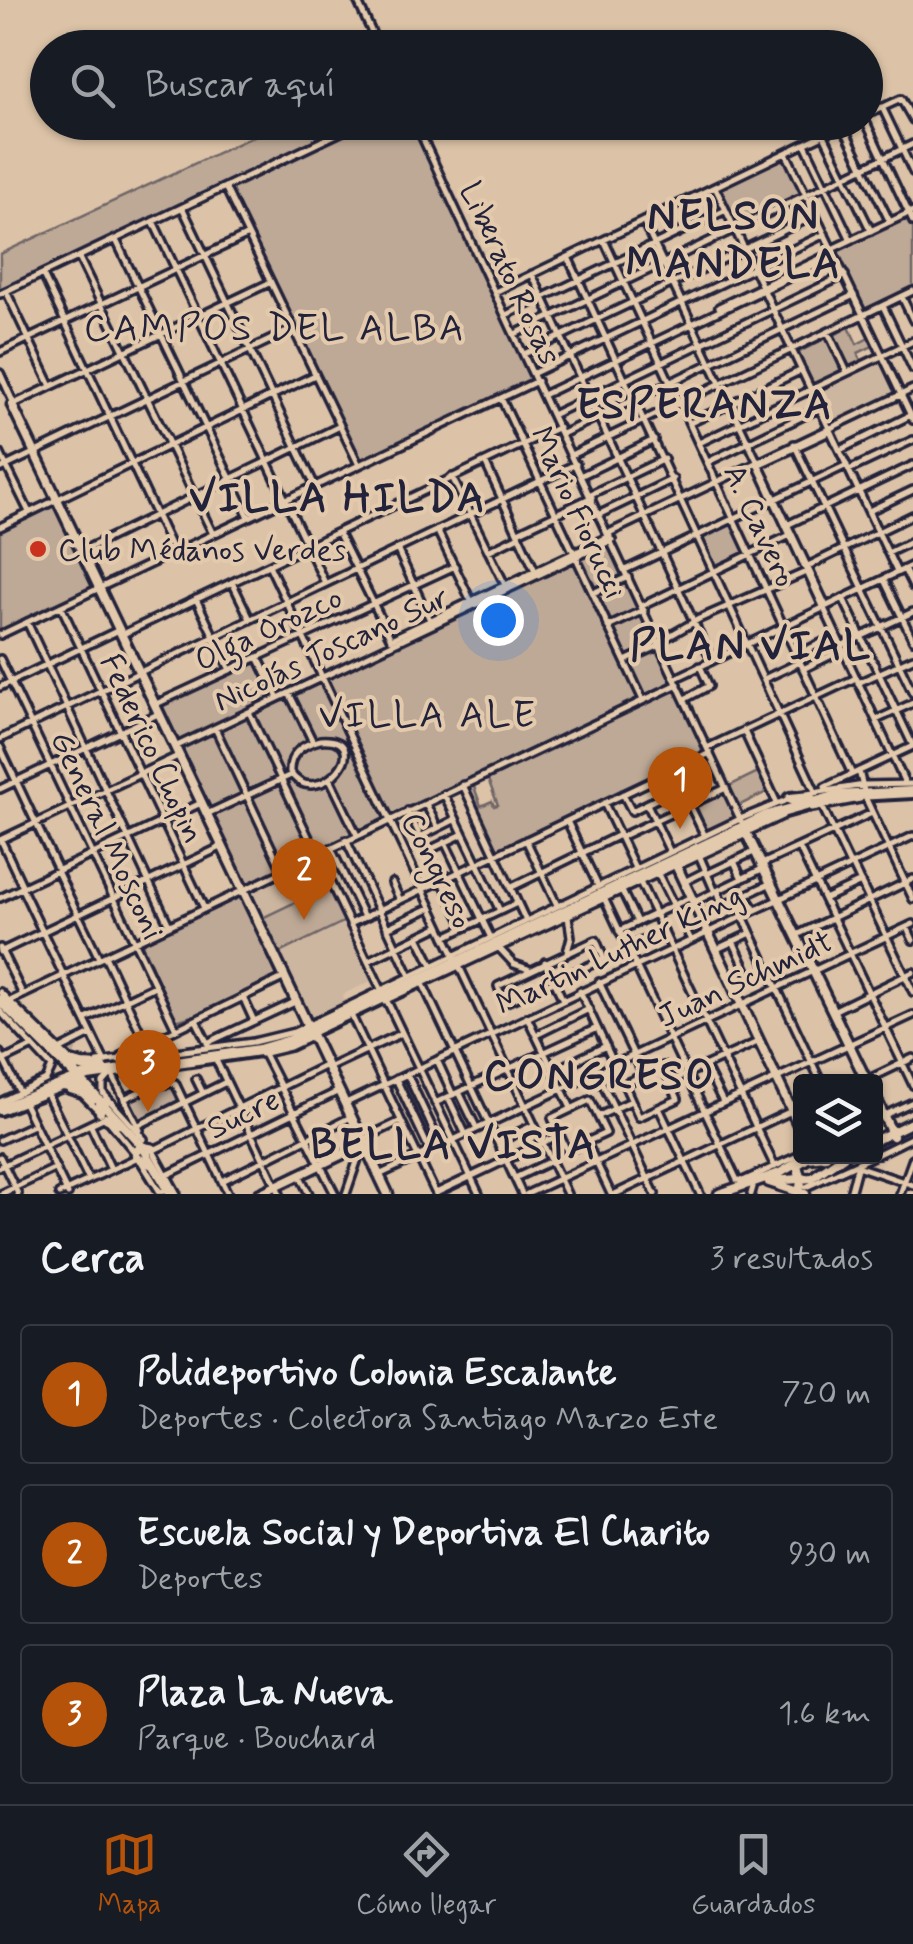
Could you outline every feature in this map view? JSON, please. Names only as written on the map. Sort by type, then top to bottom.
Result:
[{"type":"highway","points":[[790,799],[850,791],[910,792]]},
{"type":"highway","points":[[621,886],[800,802],[850,791]]},
{"type":"highway","points":[[743,826],[821,799],[865,791]]},
{"type":"highway","points":[[779,818],[821,799]]},
{"type":"highway","points":[[621,886],[670,852],[723,835]]},
{"type":"highway","points":[[678,864],[723,835]]},
{"type":"highway","points":[[5,1103],[75,1076],[112,1067],[258,1046],[309,1031],[583,901],[658,874]]},
{"type":"highway","points":[[539,915],[583,901]]},
{"type":"highway","points":[[536,931],[583,901]]},
{"type":"highway","points":[[147,1065],[274,1046],[583,901]]},
{"type":"highway","points":[[478,950],[526,921]]},
{"type":"highway","points":[[397,982],[522,938]]},
{"type":"highway","points":[[385,996],[438,977]]},
{"type":"highway","points":[[3,1004],[38,1045],[65,1052]]},
{"type":"highway","points":[[3,1004],[78,1066],[195,1063]]},
{"type":"highway","points":[[253,1042],[269,1042],[309,1031]]},
{"type":"highway","points":[[159,1060],[208,1046]]},
{"type":"highway","points":[[239,1052],[293,1046]]},
{"type":"highway","points":[[65,1052],[75,1076]]},
{"type":"highway","points":[[41,1091],[56,1074],[57,1063],[65,1052]]},
{"type":"highway","points":[[100,1104],[97,1082],[112,1067]]},
{"type":"highway","points":[[41,1091],[68,1085],[100,1104]]},
{"type":"main road","points":[[0,411],[13,404],[387,1191]]},
{"type":"main road","points":[[202,802],[223,846]]},
{"type":"main road","points":[[793,1104],[777,1078],[678,864],[743,826],[863,1074]]},
{"type":"main road","points":[[75,1076],[140,1150],[153,1156],[170,1193]]},
{"type":"main road","points":[[100,1104],[140,1150],[153,1156]]},
{"type":"main road","points":[[100,1104],[119,1124]]},
{"type":"main road","points":[[883,1123],[894,1138]]},
{"type":"main road","points":[[883,1140],[913,1125]]},
{"type":"main road","points":[[262,1194],[363,1143]]},
{"type":"main road","points":[[140,1150],[153,1156]]},
{"type":"main road","points":[[731,1194],[806,1176],[829,1164]]},
{"type":"main road","points":[[719,1194],[748,1188],[783,1172],[806,1176]]},
{"type":"street","points":[[357,0],[371,30]]},
{"type":"street","points":[[883,107],[902,98],[913,120]]},
{"type":"street","points":[[883,109],[913,172]]},
{"type":"street","points":[[51,386],[3,292],[325,140]]},
{"type":"street","name":"Liberato Rosas","points":[[423,140],[743,826]]},
{"type":"street","points":[[495,292],[813,140]]},
{"type":"street","points":[[826,140],[871,231]]},
{"type":"street","points":[[853,140],[890,222]]},
{"type":"street","points":[[544,394],[834,253],[852,240],[890,222],[912,217],[875,140]]},
{"type":"street","points":[[805,144],[852,240]]},
{"type":"street","points":[[515,334],[913,144]]},
{"type":"street","points":[[786,153],[912,417],[840,450]]},
{"type":"street","points":[[715,187],[878,532],[913,588]]},
{"type":"street","points":[[225,188],[359,465]]},
{"type":"street","points":[[182,208],[315,486]]},
{"type":"street","points":[[506,315],[726,210]]},
{"type":"street","points":[[524,354],[816,215]]},
{"type":"street","points":[[643,221],[806,568]]},
{"type":"street","points":[[154,222],[325,584]]},
{"type":"street","points":[[534,373],[825,234]]},
{"type":"street","points":[[0,352],[248,235]]},
{"type":"street","points":[[116,239],[249,517]]},
{"type":"street","name":"A. Cavero","points":[[604,240],[796,655],[909,881],[913,899]]},
{"type":"street","points":[[78,257],[213,534]]},
{"type":"street","points":[[568,257],[913,992]]},
{"type":"street","points":[[42,274],[174,553]]},
{"type":"street","points":[[532,274],[712,661]]},
{"type":"street","points":[[553,415],[844,275]]},
{"type":"street","points":[[0,377],[13,404],[271,282]]},
{"type":"street","points":[[572,454],[913,292]]},
{"type":"street","points":[[0,687],[522,444],[599,416],[854,295]]},
{"type":"street","points":[[902,297],[913,320]]},
{"type":"street","points":[[883,306],[913,370]]},
{"type":"street","points":[[3,468],[293,329]]},
{"type":"street","points":[[828,332],[847,372]]},
{"type":"street","points":[[699,442],[913,340]]},
{"type":"street","points":[[690,423],[802,370]]},
{"type":"street","points":[[0,527],[315,375]]},
{"type":"street","points":[[0,635],[537,381]]},
{"type":"street","name":"Nicolás Toscano Sur","points":[[0,839],[140,774],[215,728],[575,555],[646,516],[913,390]]},
{"type":"street","name":"Mario Fiorucci","points":[[501,398],[643,700]]},
{"type":"street","points":[[708,462],[820,408]]},
{"type":"street","points":[[83,551],[340,426]]},
{"type":"street","points":[[582,475],[654,440]]},
{"type":"street","points":[[593,594],[662,552],[913,440]]},
{"type":"street","points":[[795,446],[913,693]]},
{"type":"street","points":[[0,453],[3,468],[30,512]]},
{"type":"street","points":[[488,551],[664,460]]},
{"type":"street","points":[[485,462],[536,573]]},
{"type":"street","points":[[0,739],[576,464]]},
{"type":"street","points":[[788,524],[913,465]]},
{"type":"street","points":[[452,478],[506,588]]},
{"type":"street","points":[[600,514],[673,479]]},
{"type":"street","points":[[868,511],[913,490]]},
{"type":"street","points":[[774,500],[910,792]]},
{"type":"street","points":[[625,661],[913,515]]},
{"type":"street","points":[[437,530],[473,603]]},
{"type":"street","points":[[338,532],[372,604]]},
{"type":"street","points":[[608,626],[789,536]]},
{"type":"street","points":[[888,552],[913,540]]},
{"type":"street","points":[[397,549],[432,623]]},
{"type":"street","name":"Congreso","points":[[269,564],[440,926],[453,962],[566,1194]]},
{"type":"street","points":[[3,1004],[643,700],[700,666],[913,565]]},
{"type":"street","name":"Olga Orozco","points":[[0,790],[120,732],[230,670],[454,566]]},
{"type":"street","points":[[884,579],[913,640]]},
{"type":"street","points":[[232,582],[250,619]]},
{"type":"street","points":[[743,826],[777,802],[821,799],[856,773],[913,746],[843,598]]},
{"type":"street","points":[[196,599],[230,670]]},
{"type":"street","name":"Nicolás Toscano Sur","points":[[372,604],[390,639],[432,623]]},
{"type":"street","name":"Federico Chopin","points":[[60,606],[204,908]]},
{"type":"street","points":[[764,679],[842,648],[913,612]]},
{"type":"street","points":[[26,622],[170,925]]},
{"type":"street","points":[[796,655],[836,636]]},
{"type":"street","points":[[258,657],[278,698]]},
{"type":"street","points":[[350,924],[673,770],[744,731],[913,658]]},
{"type":"street","name":"General Mosconi","points":[[0,659],[176,1030]]},
{"type":"street","points":[[685,699],[709,686],[700,666]]},
{"type":"street","points":[[290,693],[313,742]]},
{"type":"street","points":[[876,720],[913,703]]},
{"type":"street","points":[[250,712],[479,1194]]},
{"type":"street","points":[[215,728],[282,870]]},
{"type":"street","points":[[744,731],[777,802]]},
{"type":"street","points":[[333,740],[345,749],[344,764],[330,778],[307,784],[291,775],[293,756],[313,742],[333,740]]},
{"type":"street","points":[[345,749],[354,745]]},
{"type":"street","points":[[0,748],[78,915],[146,1044]]},
{"type":"street","points":[[673,770],[704,836]]},
{"type":"street","points":[[209,813],[291,775]]},
{"type":"street","points":[[330,778],[357,835]]},
{"type":"street","points":[[463,785],[526,921]]},
{"type":"street","points":[[623,794],[631,810],[681,787]]},
{"type":"street","points":[[510,888],[726,788]]},
{"type":"street","points":[[444,794],[500,911]]},
{"type":"street","points":[[0,898],[202,802]]},
{"type":"street","points":[[426,802],[438,828]]},
{"type":"street","points":[[604,803],[635,869]]},
{"type":"street","points":[[647,804],[670,852]]},
{"type":"street","points":[[408,811],[465,927]]},
{"type":"street","points":[[619,931],[742,879],[873,812]]},
{"type":"street","points":[[385,996],[397,982],[410,976],[500,948],[568,916],[635,869],[704,836],[779,818]]},
{"type":"street","points":[[420,837],[456,819]]},
{"type":"street","points":[[566,821],[738,1181],[748,1188],[775,1166]]},
{"type":"street","points":[[428,851],[463,834]]},
{"type":"street","name":"Martin Luther King","points":[[345,1103],[913,836]]},
{"type":"street","points":[[0,839],[84,1020],[112,1067],[136,1126],[140,1150]]},
{"type":"street","points":[[346,840],[410,976]]},
{"type":"street","points":[[526,840],[558,906]]},
{"type":"street","points":[[445,842],[490,938]]},
{"type":"street","points":[[23,995],[1,950],[223,846]]},
{"type":"street","points":[[331,847],[364,917]]},
{"type":"street","points":[[798,847],[913,1084]]},
{"type":"street","points":[[684,882],[756,851]]},
{"type":"street","points":[[698,855],[721,902]]},
{"type":"street","points":[[734,861],[742,879]]},
{"type":"street","points":[[637,922],[621,886],[640,882],[678,864]]},
{"type":"street","points":[[658,874],[690,940]]},
{"type":"street","points":[[797,935],[909,881]]},
{"type":"street","points":[[640,882],[775,1166],[806,1176],[859,1165],[913,1185]]},
{"type":"street","points":[[700,916],[721,902],[771,882]]},
{"type":"street","points":[[824,899],[860,882]]},
{"type":"street","points":[[392,883],[400,900]]},
{"type":"street","points":[[112,1067],[195,1063],[293,1046],[309,1031],[352,1017],[385,996],[438,977],[490,938],[558,906],[601,893]]},
{"type":"street","points":[[746,894],[756,910]]},
{"type":"street","points":[[445,937],[517,903]]},
{"type":"street","points":[[387,928],[431,908]]},
{"type":"street","points":[[567,952],[572,938],[568,916]]},
{"type":"street","points":[[742,916],[818,1074]]},
{"type":"street","points":[[368,961],[440,926]]},
{"type":"street","points":[[910,926],[913,940]]},
{"type":"street","name":"Juan Schmidt","points":[[379,1176],[910,926]]},
{"type":"street","points":[[627,948],[664,930]]},
{"type":"street","points":[[716,949],[750,933]]},
{"type":"street","points":[[418,936],[453,962]]},
{"type":"street","points":[[596,940],[604,958],[505,1004],[497,986],[567,952],[596,940]]},
{"type":"street","points":[[733,941],[751,979]]},
{"type":"street","points":[[500,948],[514,964],[531,968]]},
{"type":"street","points":[[545,962],[563,1000]]},
{"type":"street","points":[[734,987],[769,971]]},
{"type":"street","points":[[833,1010],[913,972]]},
{"type":"street","points":[[112,1067],[122,1055],[285,977]]},
{"type":"street","points":[[599,982],[643,1074]]},
{"type":"street","points":[[423,984],[525,1194],[913,1015]]},
{"type":"street","points":[[84,1020],[155,986]]},
{"type":"street","points":[[580,992],[614,1064]]},
{"type":"street","points":[[243,997],[254,1021]]},
{"type":"street","points":[[208,1046],[297,1002]]},
{"type":"street","points":[[536,1035],[589,1009]]},
{"type":"street","points":[[352,1017],[435,1194],[559,1135]]},
{"type":"street","points":[[527,1017],[570,1108]]},
{"type":"street","points":[[196,1020],[208,1046]]},
{"type":"street","points":[[435,1103],[598,1028]]},
{"type":"street","points":[[100,1104],[140,1150],[160,1192],[170,1193],[167,1175],[153,1156],[196,1128],[402,1033]]},
{"type":"street","points":[[5,1103],[49,1077],[65,1052],[91,1034]]},
{"type":"street","points":[[671,1082],[760,1041]]},
{"type":"street","points":[[112,1067],[208,1046],[253,1042]]},
{"type":"street","points":[[2,1061],[38,1045]]},
{"type":"street","points":[[553,1071],[606,1046]]},
{"type":"street","points":[[0,1053],[5,1103]]},
{"type":"street","points":[[264,1054],[334,1194]]},
{"type":"street","points":[[879,1074],[913,1058]]},
{"type":"street","points":[[216,1060],[278,1189]]},
{"type":"street","points":[[437,1060],[466,1134]]},
{"type":"street","points":[[662,1066],[678,1098],[640,1117],[624,1084],[643,1074],[662,1066]]},
{"type":"street","points":[[705,1066],[722,1102]]},
{"type":"street","points":[[597,1072],[656,1194]]},
{"type":"street","points":[[407,1074],[441,1146]]},
{"type":"street","points":[[196,1079],[203,1093]]},
{"type":"street","points":[[396,1079],[430,1151]]},
{"type":"street","points":[[136,1126],[226,1082]]},
{"type":"street","points":[[124,1099],[154,1085],[174,1083],[228,1194]]},
{"type":"street","name":"Sucre","points":[[167,1175],[339,1090]]},
{"type":"street","points":[[5,1103],[24,1102],[41,1091],[89,1180]]},
{"type":"street","points":[[453,1095],[477,1129]]},
{"type":"street","points":[[590,1100],[606,1133],[567,1151],[552,1118],[570,1108],[590,1100]]},
{"type":"street","points":[[599,1116],[631,1101]]},
{"type":"street","points":[[24,1102],[65,1193],[140,1150]]},
{"type":"street","points":[[883,1115],[913,1102]]},
{"type":"street","points":[[100,1104],[136,1126]]},
{"type":"street","points":[[2,1166],[90,1124],[100,1104]]},
{"type":"street","points":[[659,1108],[700,1194]]},
{"type":"street","points":[[587,1142],[613,1194],[793,1110]]},
{"type":"street","points":[[222,1181],[351,1116]]},
{"type":"street","points":[[346,1194],[363,1143],[401,1121]]},
{"type":"street","points":[[0,1140],[34,1124]]},
{"type":"street","points":[[90,1124],[111,1169]]},
{"type":"street","points":[[498,1142],[534,1125]]},
{"type":"street","points":[[883,1148],[894,1138],[913,1137]]},
{"type":"street","points":[[0,1156],[17,1191]]},
{"type":"street","points":[[900,1194],[913,1158]]},
{"type":"street","points":[[515,1178],[551,1161]]},
{"type":"street","points":[[850,1194],[859,1165]]},
{"type":"street","points":[[1,1194],[17,1191],[56,1168]]},
{"type":"street","points":[[300,1176],[309,1194]]},
{"type":"street","points":[[374,1194],[387,1191]]},
{"type":"shaded area","points":[[245,140],[320,140],[0,291],[0,254]]},
{"type":"shaded area","points":[[331,140],[420,140],[535,380],[359,463],[227,188]]},
{"type":"shaded area","points":[[785,155],[804,195],[736,227],[718,188]]},
{"type":"shaded area","points":[[908,215],[913,226],[913,288],[864,312],[835,250]]},
{"type":"shaded area","points":[[849,327],[857,344],[871,337],[875,345],[858,353],[861,362],[850,367],[833,336]]},
{"type":"shaded area","points":[[826,338],[842,369],[814,385],[798,353]]},
{"type":"shaded area","points":[[881,362],[896,390],[830,423],[817,390]]},
{"type":"shaded area","points":[[53,504],[96,587],[0,633],[0,530]]},
{"type":"shaded area","points":[[734,522],[748,554],[715,569],[701,537]]},
{"type":"shaded area","points":[[611,542],[626,575],[594,591],[579,558]]},
{"type":"shaded area","points":[[574,561],[639,699],[390,817],[325,679]]},
{"type":"shaded area","points":[[628,580],[641,609],[609,623],[596,594]]},
{"type":"shaded area","points":[[643,613],[657,644],[626,658],[612,628]]},
{"type":"shaded area","points":[[659,648],[675,683],[644,697],[628,662]]},
{"type":"shaded area","points":[[257,660],[274,695],[179,741],[162,705]]},
{"type":"shaded area","points":[[320,681],[385,819],[318,851],[253,713]]},
{"type":"shaded area","points":[[675,688],[705,752],[497,851],[467,787],[473,784],[481,806],[492,801],[494,806],[498,805],[487,777]]},
{"type":"shaded area","points":[[248,715],[278,778],[248,792],[218,730]]},
{"type":"shaded area","points":[[213,732],[242,794],[209,810],[180,748]]},
{"type":"shaded area","points":[[760,771],[769,791],[738,806],[729,786]]},
{"type":"shaded area","points":[[280,782],[313,853],[283,867],[250,797]]},
{"type":"shaded area","points":[[722,792],[735,819],[706,830],[696,805]]},
{"type":"shaded area","points":[[245,799],[279,869],[245,885],[211,815]]},
{"type":"shaded area","points":[[315,858],[329,886],[262,918],[250,889]]},
{"type":"shaded area","points":[[329,886],[345,921],[279,953],[262,918]]},
{"type":"shaded area","points":[[239,894],[278,978],[211,1010],[176,1021],[141,942]]},
{"type":"shaded area","points":[[345,921],[373,980],[342,995],[346,1006],[313,1021],[279,953]]},
{"type":"shaded area","points":[[169,1085],[181,1101],[140,1122],[130,1101],[158,1086]]},
{"type":"tunnel","points":[[72,1053],[75,1047]]},
{"type":"place","name":"Club Médanos Verdes","points":[[38,549]]},
{"type":"place","name":"Polideportivo Colonia Escalante","points":[[680,829]]},
{"type":"place","name":"Escuela Social y Deportiva El Charito","points":[[304,920]]},
{"type":"place","name":"Plaza La Nueva","points":[[148,1112]]},
{"type":"district","name":"NELSON MANDELA","points":[[734,238]]},
{"type":"district","name":"CAMPOS DEL ALBA","points":[[275,327]]},
{"type":"district","name":"ESPERANZA","points":[[705,403]]},
{"type":"district","name":"VILLA HILDA","points":[[338,496]]},
{"type":"district","name":"PLAN VIAL","points":[[751,644]]},
{"type":"district","name":"VILLA ALE","points":[[428,714]]},
{"type":"district","name":"CONGRESO","points":[[600,1074]]},
{"type":"district","name":"BELLA VISTA","points":[[454,1143]]}]
